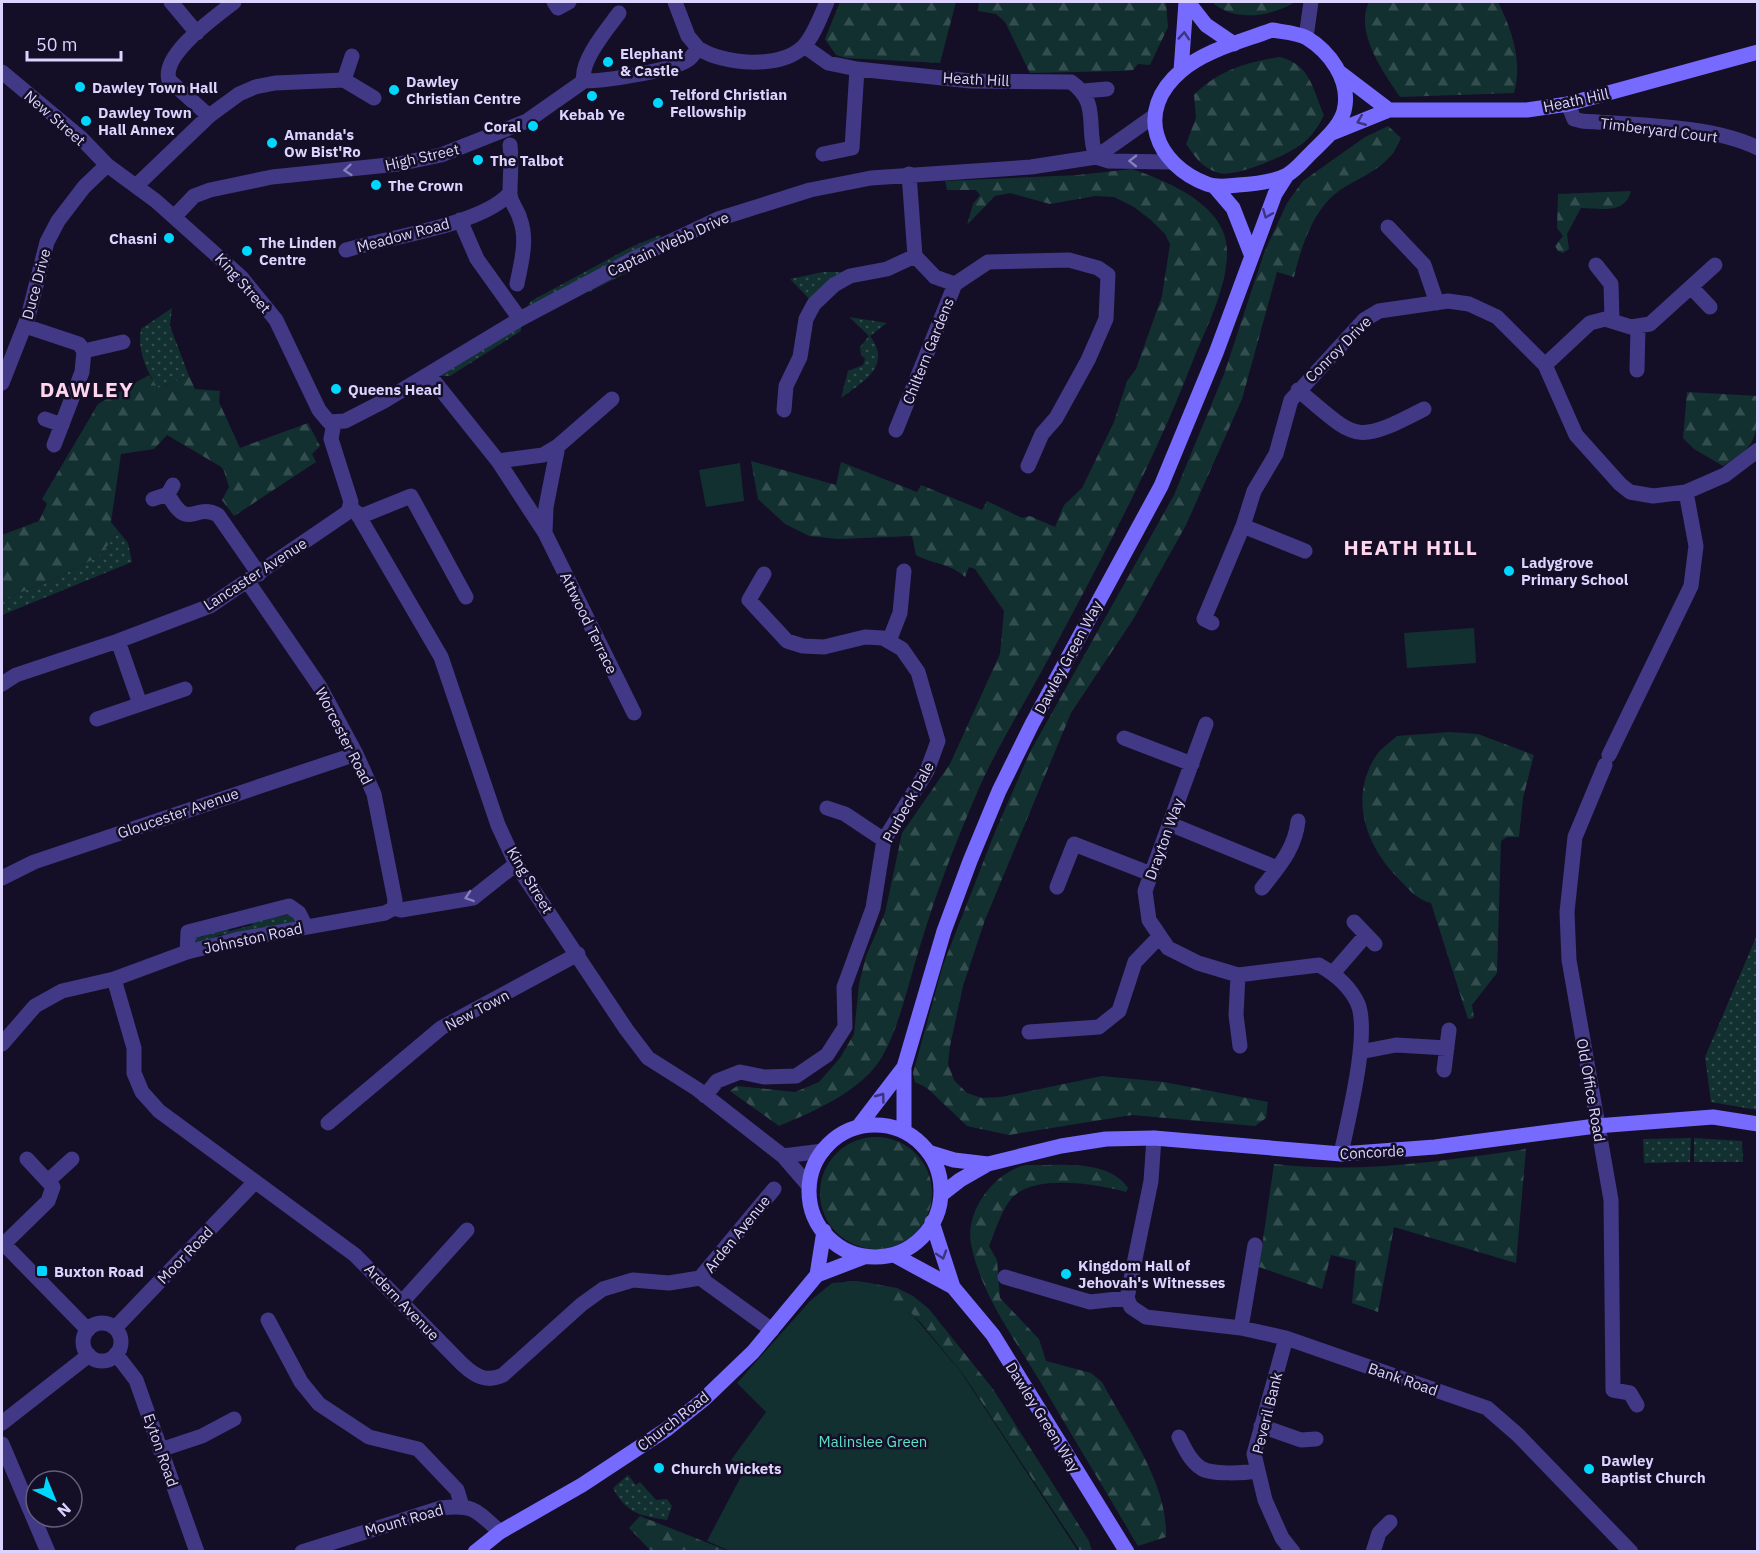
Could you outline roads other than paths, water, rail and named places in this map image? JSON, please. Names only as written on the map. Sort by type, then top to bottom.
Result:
[{"type":"main road","points":[[1187,2],[1206,25],[1234,44]]},
{"type":"main road","points":[[1180,71],[1187,2]]},
{"type":"main road","points":[[1272,30],[1306,37],[1329,57],[1344,82],[1346,107],[1332,133],[1287,175],[1252,184],[1215,187],[1191,178],[1171,162],[1157,141],[1154,116],[1158,98],[1180,71],[1234,44],[1272,30]]},
{"type":"main road","name":"Heath Hill","points":[[1332,133],[1389,110],[1527,110],[1568,104],[1758,52]]},
{"type":"main road","points":[[1337,70],[1389,110]]},
{"type":"main road","name":"Dawley Green Way","points":[[904,1131],[904,1067],[944,931],[999,791],[1032,724],[1161,486],[1216,353],[1275,194],[1287,175]]},
{"type":"main road","points":[[1215,187],[1233,208],[1251,254]]},
{"type":"main road","name":"Dawley Green Way","points":[[858,1127],[904,1067]]},
{"type":"main road","name":"Concorde","points":[[942,1194],[960,1180],[988,1164],[1061,1146],[1106,1139],[1154,1138],[1341,1154],[1425,1148],[1596,1126],[1713,1117],[1758,1124]]},
{"type":"main road","points":[[878,1126],[904,1131],[931,1153],[940,1175],[942,1194],[932,1222],[915,1243],[894,1255],[864,1257],[839,1246],[824,1231],[814,1214],[809,1186],[813,1169],[823,1151],[836,1137],[858,1127],[878,1126]]},
{"type":"main road","name":"Concorde","points":[[931,1153],[954,1160],[988,1164]]},
{"type":"main road","name":"Dawley Green Way","points":[[932,1222],[953,1287]]},
{"type":"main road","points":[[817,1275],[824,1231]]},
{"type":"main road","name":"Dawley Green Way","points":[[894,1255],[953,1287],[993,1335],[1126,1551]]},
{"type":"main road","name":"Church Road","points":[[475,1551],[500,1532],[582,1485],[667,1429],[717,1387],[772,1330],[817,1275],[864,1257]]},
{"type":"street","points":[[171,2],[197,33]]},
{"type":"street","points":[[209,116],[169,80],[167,72],[169,63],[197,33],[234,2]]},
{"type":"street","points":[[675,2],[693,54]]},
{"type":"street","points":[[619,13],[588,58],[583,76],[584,81],[610,81],[693,54],[744,62],[788,58],[804,46],[827,2]]},
{"type":"street","points":[[1306,37],[1311,2]]},
{"type":"street","name":"Heath Hill","points":[[804,46],[828,63],[857,69],[971,81],[1071,82],[1086,97]]},
{"type":"street","points":[[344,80],[352,56]]},
{"type":"street","points":[[824,154],[852,148],[857,69]]},
{"type":"street","name":"New Street","points":[[2,72],[81,138],[107,165],[137,185]]},
{"type":"street","points":[[137,185],[209,116],[239,94],[255,87],[275,83],[344,80],[374,98]]},
{"type":"street","name":"High Street","points":[[174,217],[194,196],[210,190],[272,177],[387,166],[441,155],[527,121],[584,81]]},
{"type":"street","points":[[1096,157],[1086,97],[1107,89]]},
{"type":"street","name":"Timberyard Court","points":[[1568,104],[1574,119],[1582,121],[1677,129],[1743,141],[1758,148]]},
{"type":"street","name":"Captain Webb Drive","points":[[1096,157],[1154,116]]},
{"type":"street","points":[[510,145],[512,180],[509,194],[521,219],[524,249],[517,284]]},
{"type":"street","name":"Captain Webb Drive","points":[[339,422],[430,376],[520,319],[637,257],[718,219],[810,190],[909,174],[1031,167],[1096,157],[1109,161],[1171,162]]},
{"type":"street","name":"Duce Drive","points":[[2,383],[25,326],[47,242],[58,221],[84,187],[107,165]]},
{"type":"street","points":[[909,174],[915,256],[935,277],[954,284]]},
{"type":"street","name":"King Street","points":[[137,185],[218,254],[271,313],[319,410],[329,422],[339,422]]},
{"type":"street","name":"Meadow Road","points":[[346,250],[460,220],[497,206],[509,194]]},
{"type":"street","name":"Meadow Road","points":[[460,220],[477,259],[520,319]]},
{"type":"street","points":[[1388,227],[1424,265],[1437,303]]},
{"type":"street","points":[[784,410],[786,386],[800,357],[806,319],[814,304],[834,285],[850,276],[887,269],[915,256]]},
{"type":"street","name":"Chiltern Gardens","points":[[896,430],[954,284],[988,262],[1069,260],[1098,268],[1108,275],[1106,319],[1088,360],[1056,418],[1042,434],[1028,466]]},
{"type":"street","points":[[1545,365],[1590,323],[1605,319],[1638,327],[1658,319],[1714,265]]},
{"type":"street","points":[[1596,266],[1611,284],[1612,321]]},
{"type":"street","points":[[1691,287],[1710,307]]},
{"type":"street","name":"Conroy Drive","points":[[1212,623],[1204,620],[1243,526],[1254,491],[1276,453],[1286,412],[1298,390],[1371,314],[1437,303],[1458,302],[1487,311],[1505,323],[1545,365],[1569,425],[1620,484],[1641,495],[1686,492]]},
{"type":"street","points":[[25,326],[79,344],[84,351],[82,372],[54,445]]},
{"type":"street","points":[[1637,370],[1638,327]]},
{"type":"street","points":[[84,351],[123,342]]},
{"type":"street","name":"Attwood Terrace","points":[[430,376],[498,461],[545,533],[634,713]]},
{"type":"street","points":[[1298,390],[1340,425],[1357,432],[1377,432],[1424,409]]},
{"type":"street","points":[[498,461],[543,455],[558,446],[612,399]]},
{"type":"street","points":[[45,419],[62,425]]},
{"type":"street","points":[[339,422],[331,439],[355,513]]},
{"type":"street","name":"Attwood Terrace","points":[[545,533],[546,507],[558,446]]},
{"type":"street","points":[[1686,492],[1713,482],[1755,460]]},
{"type":"street","name":"Old Office Road","points":[[1637,1405],[1630,1393],[1613,1390],[1611,1200],[1596,1126],[1569,960],[1567,912],[1575,837],[1607,760],[1691,586],[1696,546],[1686,492]]},
{"type":"street","name":"Worcester Road","points":[[165,493],[176,510],[182,513],[208,512],[218,515],[320,687],[356,754],[374,794],[395,900],[394,908]]},
{"type":"street","name":"Lancaster Avenue","points":[[2,684],[16,675],[118,641],[210,606],[355,513],[411,496],[466,597]]},
{"type":"street","name":"King Street","points":[[355,513],[441,657],[498,825],[516,864],[626,1029],[648,1058],[705,1096],[783,1155],[809,1186]]},
{"type":"street","points":[[1243,526],[1305,551]]},
{"type":"street","points":[[764,574],[749,600],[788,641],[803,646],[824,647],[865,638],[883,638],[889,641],[900,613],[904,571]]},
{"type":"street","points":[[118,641],[140,704]]},
{"type":"street","name":"Purbeck Dale","points":[[705,1096],[717,1081],[740,1072],[764,1077],[796,1076],[827,1056],[845,1027],[844,987],[873,908],[884,840],[927,771],[938,741],[918,672],[902,649],[889,641]]},
{"type":"street","points":[[97,719],[185,689]]},
{"type":"street","name":"Drayton Way","points":[[1206,724],[1145,891],[1149,920],[1168,948],[1198,963],[1238,975],[1319,965],[1333,973]]},
{"type":"street","points":[[1124,738],[1192,764]]},
{"type":"street","name":"Gloucester Avenue","points":[[2,878],[34,862],[356,754]]},
{"type":"street","points":[[826,808],[845,814],[884,840]]},
{"type":"street","points":[[1262,888],[1296,839],[1298,821]]},
{"type":"street","points":[[1170,824],[1277,868]]},
{"type":"street","points":[[1056,887],[1074,843],[1151,874]]},
{"type":"street","name":"Johnston Road","points":[[2,1044],[35,1006],[62,991],[114,979],[187,952],[235,940],[385,913],[394,908],[401,910],[473,898],[516,864]]},
{"type":"street","points":[[187,952],[188,932],[289,906],[299,913],[306,927]]},
{"type":"street","points":[[1341,1154],[1362,1038],[1358,1004],[1341,980],[1333,973],[1370,939],[1354,922]]},
{"type":"street","points":[[1029,1032],[1099,1027],[1119,1011],[1134,962],[1160,936]]},
{"type":"street","name":"New Town","points":[[328,1123],[441,1028],[578,954]]},
{"type":"street","points":[[1238,975],[1236,1016],[1239,1046]]},
{"type":"street","name":"Ardern Avenue","points":[[114,979],[134,1048],[134,1073],[142,1092],[159,1111],[355,1255],[468,1370],[480,1378],[490,1379],[510,1370],[587,1300],[603,1289],[633,1280],[669,1283],[700,1278]]},
{"type":"street","points":[[1444,1070],[1449,1030]]},
{"type":"street","points":[[1360,1052],[1396,1045],[1447,1048]]},
{"type":"street","points":[[1005,1277],[1090,1302],[1127,1298],[1151,1181],[1154,1138]]},
{"type":"street","points":[[783,1155],[823,1151]]},
{"type":"street","points":[[48,1181],[72,1159]]},
{"type":"street","points":[[27,1160],[53,1187],[48,1201],[3,1243],[88,1330]]},
{"type":"street","name":"Moor Road","points":[[115,1328],[255,1183]]},
{"type":"street","name":"Arden Avenue","points":[[700,1278],[774,1189]]},
{"type":"street","points":[[402,1302],[467,1230]]},
{"type":"street","points":[[1241,1328],[1255,1245]]},
{"type":"street","points":[[700,1278],[772,1330]]},
{"type":"street","name":"Bank Road","points":[[1127,1298],[1131,1307],[1146,1317],[1241,1328],[1286,1338],[1487,1408],[1518,1435],[1631,1551]]},
{"type":"street","points":[[268,1320],[301,1382],[319,1404],[369,1437],[416,1447],[457,1490],[462,1506]]},
{"type":"street","points":[[100,1323],[115,1328],[121,1340],[116,1354],[102,1360],[89,1355],[83,1342],[88,1330],[100,1323]]},
{"type":"street","name":"Peveril Bank","points":[[1286,1338],[1254,1454],[1265,1500],[1288,1550]]},
{"type":"street","name":"Eyton Road","points":[[116,1354],[136,1380],[197,1551]]},
{"type":"street","points":[[2,1423],[89,1355]]},
{"type":"street","points":[[160,1450],[202,1436],[234,1419]]},
{"type":"street","points":[[1262,1426],[1301,1440],[1316,1439]]},
{"type":"street","points":[[1179,1437],[1188,1454],[1204,1470],[1235,1473],[1257,1471]]},
{"type":"street","points":[[2,1444],[48,1551]]},
{"type":"street","name":"Mount Road","points":[[302,1551],[441,1508],[471,1507],[500,1532]]},
{"type":"street","points":[[1373,1551],[1379,1533],[1390,1522]]},
{"type":"place","name":"Elephant & Castle","points":[[608,62]]},
{"type":"place","name":"Dawley Town Hall","points":[[80,87]]},
{"type":"place","name":"Dawley Christian Centre","points":[[394,90]]},
{"type":"place","name":"Kebab Ye","points":[[592,96]]},
{"type":"place","name":"Telford Christian Fellowship","points":[[658,103]]},
{"type":"place","name":"Dawley Town Hall Annex","points":[[86,121]]},
{"type":"place","name":"Coral","points":[[533,126]]},
{"type":"place","name":"Amanda's Ow Bist'Ro","points":[[272,143]]},
{"type":"place","name":"The Talbot","points":[[478,160]]},
{"type":"place","name":"The Crown","points":[[376,185]]},
{"type":"place","name":"Chasni","points":[[169,238]]},
{"type":"place","name":"The Linden Centre","points":[[247,251]]},
{"type":"place","name":"Queens Head","points":[[336,389]]},
{"type":"place","name":"Ladygrove Primary School","points":[[1509,571]]},
{"type":"place","name":"Buxton Road","points":[[42,1271]]},
{"type":"place","name":"Kingdom Hall of Jehovah's Witnesses","points":[[1066,1274]]},
{"type":"place","name":"Church Wickets","points":[[659,1468]]},
{"type":"place","name":"Dawley Baptist Church","points":[[1589,1469]]},
{"type":"district","name":"DAWLEY","points":[[87,389]]},
{"type":"district","name":"HEATH HILL","points":[[1411,547]]},
{"type":"park label","name":"Malinslee Green","points":[[873,1441]]}]
